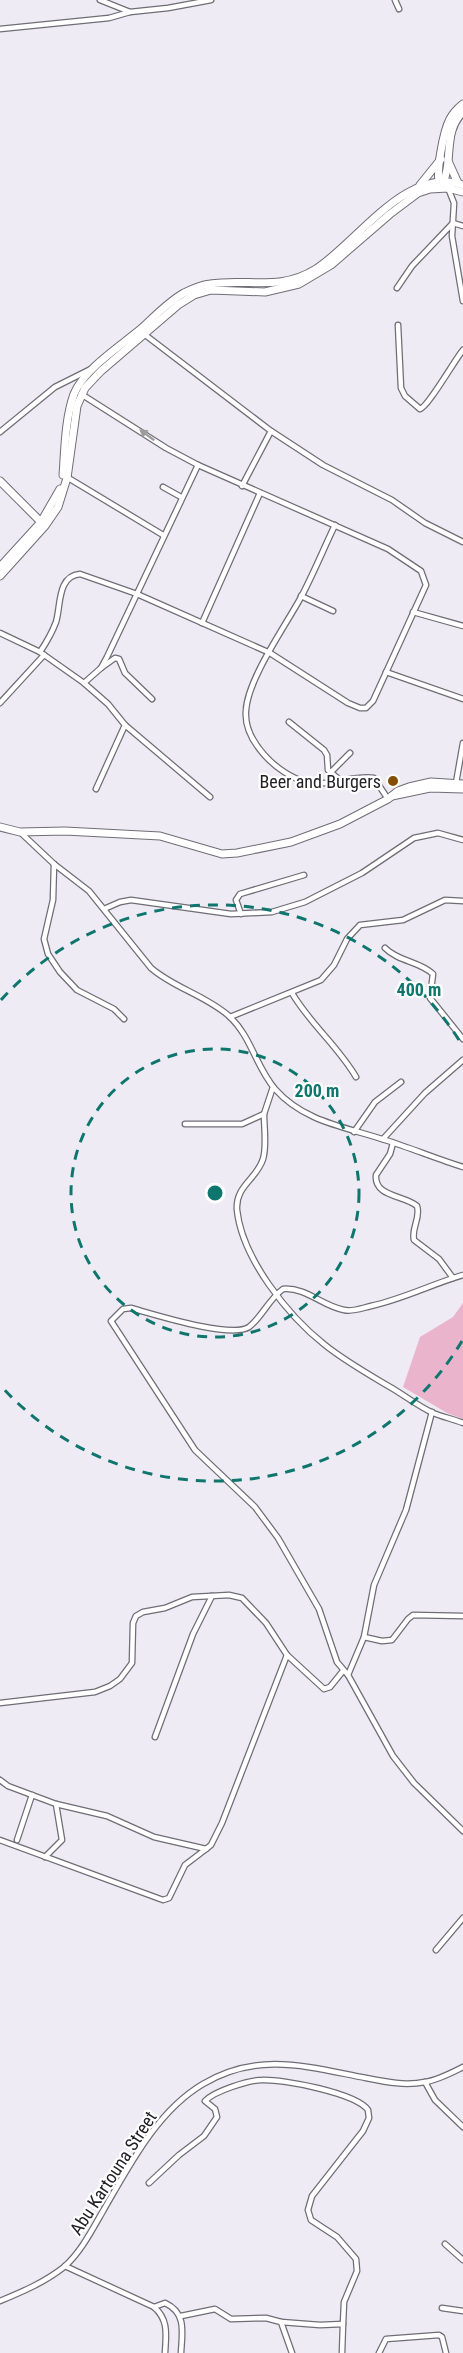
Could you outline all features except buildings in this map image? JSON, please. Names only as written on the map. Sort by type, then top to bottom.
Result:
[{"type":"main road","points":[[442,185],[448,122],[463,104]]},
{"type":"main road","points":[[0,576],[58,507],[65,476],[70,407],[94,368],[183,293],[213,284],[280,283],[317,269],[396,202],[420,185],[444,158],[453,125],[463,112]]},
{"type":"main road","points":[[444,158],[461,184]]},
{"type":"main road","points":[[420,185],[461,184]]},
{"type":"main road","points":[[80,391],[185,299],[204,292],[220,290],[273,291],[307,281],[331,265],[414,195],[442,185],[463,192]]},
{"type":"main road","points":[[0,481],[43,524]]},
{"type":"main road","points":[[0,567],[43,524]]},
{"type":"main road","points":[[0,827],[20,832],[65,831],[160,836],[222,854],[237,853],[291,842],[340,824],[398,791],[421,784],[459,783]]},
{"type":"main road","points":[[390,797],[430,788],[463,789]]},
{"type":"street","points":[[100,0],[130,12]]},
{"type":"street","points":[[0,29],[109,18],[130,12],[168,9],[211,0]]},
{"type":"street","points":[[395,0],[399,9]]},
{"type":"street","points":[[442,185],[454,202],[454,243],[463,301]]},
{"type":"street","points":[[453,223],[463,226]]},
{"type":"street","points":[[397,288],[412,266],[453,223]]},
{"type":"street","points":[[440,238],[454,243]]},
{"type":"street","points":[[398,325],[401,388],[405,396],[420,409],[428,404],[447,370],[463,350]]},
{"type":"street","points":[[144,334],[271,431],[323,465],[392,500],[425,523],[463,542]]},
{"type":"street","points":[[0,432],[55,387],[94,368]]},
{"type":"street","points":[[0,703],[42,654],[56,623],[62,589],[72,576],[87,576],[137,594],[270,653],[333,695],[360,708],[370,705],[426,585],[421,571],[388,549],[242,486],[166,448],[80,391],[74,380],[69,379]]},
{"type":"street","points":[[242,486],[271,431]]},
{"type":"street","points":[[100,668],[198,465]]},
{"type":"street","points":[[65,476],[163,535]]},
{"type":"street","points":[[163,487],[181,497]]},
{"type":"street","points":[[202,623],[260,493]]},
{"type":"street","points":[[335,525],[301,596],[250,690],[246,719],[253,737],[268,759],[297,779],[318,784],[374,778],[390,797]]},
{"type":"street","points":[[301,596],[333,611]]},
{"type":"street","points":[[413,612],[463,626]]},
{"type":"street","points":[[0,633],[42,654],[84,683],[108,704],[125,725],[210,797]]},
{"type":"street","points":[[84,683],[115,658],[119,659],[125,673],[152,699]]},
{"type":"street","points":[[386,672],[463,699]]},
{"type":"street","points":[[289,722],[324,750],[327,755],[328,768],[342,782]]},
{"type":"street","points":[[96,789],[125,725]]},
{"type":"street","points":[[459,783],[463,744]]},
{"type":"street","points":[[331,772],[350,753]]},
{"type":"street","points":[[20,832],[54,864],[89,891],[156,972],[172,984],[196,993],[230,1017],[249,1042],[273,1087],[291,1103],[313,1117],[463,1167]]},
{"type":"street","points":[[104,909],[131,900],[219,913],[241,914],[284,910],[362,873],[408,841],[423,835],[438,833],[463,840]]},
{"type":"street","points":[[54,864],[54,892],[44,939],[48,954],[60,972],[77,990],[114,1010],[124,1019]]},
{"type":"street","points":[[241,914],[236,900],[240,894],[303,875]]},
{"type":"street","points":[[230,1017],[292,993],[324,977],[334,965],[347,939],[360,925],[403,920],[446,900],[463,901]]},
{"type":"street","points":[[385,948],[396,957],[422,966],[433,974],[430,998],[463,1039]]},
{"type":"street","points":[[292,993],[306,1016],[342,1055],[356,1077]]},
{"type":"street","points":[[383,1139],[425,1093],[463,1060]]},
{"type":"street","points":[[354,1132],[375,1102],[401,1082]]},
{"type":"street","points":[[273,1087],[264,1114],[263,1159],[257,1171],[240,1191],[237,1210],[250,1253],[261,1274],[323,1344],[432,1412],[463,1423]]},
{"type":"street","points":[[185,1124],[242,1124],[264,1114]]},
{"type":"street","points":[[393,1143],[390,1154],[376,1175],[377,1186],[417,1206],[414,1240],[439,1259],[453,1278]]},
{"type":"street","points":[[463,1275],[407,1297],[355,1310],[340,1309],[293,1289],[283,1289],[255,1321],[244,1329],[229,1330],[208,1327],[130,1308],[123,1309],[111,1321],[195,1450],[255,1507],[278,1538],[312,1594],[326,1626],[337,1662],[399,1765],[463,1831]]},
{"type":"street","points":[[0,1703],[94,1692],[110,1686],[120,1679],[132,1663],[133,1623],[136,1616],[143,1611],[171,1606],[188,1598],[212,1596],[235,1595],[250,1604],[287,1655],[324,1689],[330,1687],[345,1673],[363,1637],[371,1596],[388,1548],[406,1510],[432,1412]]},
{"type":"street","points":[[155,1737],[193,1634],[212,1596]]},
{"type":"street","points":[[363,1637],[382,1641],[392,1640],[413,1615],[463,1616]]},
{"type":"street","points":[[0,1840],[77,1867],[154,1898],[166,1900],[175,1889],[185,1865],[211,1845],[222,1823],[287,1655]]},
{"type":"street","points":[[0,1780],[8,1786],[56,1804],[101,1814],[162,1840],[206,1849]]},
{"type":"street","points":[[17,1839],[32,1795]]},
{"type":"street","points":[[45,1857],[62,1840],[56,1804]]},
{"type":"street","points":[[436,1950],[463,1918]]},
{"type":"street","name":"Abu Kartouna Street","points":[[0,2301],[26,2290],[65,2265],[80,2249],[144,2145],[168,2113],[203,2084],[242,2068],[275,2063],[296,2064],[389,2083],[425,2082],[463,2067]]},
{"type":"street","points":[[150,2183],[208,2131],[217,2118],[217,2114],[215,2109],[205,2101],[226,2089],[262,2079],[342,2094],[361,2103],[368,2110],[367,2122],[354,2144],[312,2196],[308,2210],[311,2220],[337,2237],[356,2259],[357,2271],[343,2306],[342,2353]]},
{"type":"street","points":[[425,2082],[437,2103],[463,2127]]},
{"type":"street","points":[[445,2244],[463,2260]]},
{"type":"street","points":[[65,2265],[154,2307],[161,2313],[167,2329],[165,2353]]},
{"type":"street","points":[[154,2307],[165,2303],[175,2308],[181,2316],[181,2353]]},
{"type":"street","points":[[181,2316],[215,2308],[231,2319],[262,2318],[320,2325],[343,2324]]},
{"type":"street","points":[[442,2308],[463,2311]]},
{"type":"street","points":[[281,2322],[292,2353]]},
{"type":"street","points":[[379,2353],[386,2339],[439,2335],[442,2337],[446,2353]]},
{"type":"shaded area","points":[[463,1303],[463,1419],[447,1413],[403,1387],[420,1337],[453,1317]]},
{"type":"place","name":"Beer and Burgers","points":[[393,781]]}]
